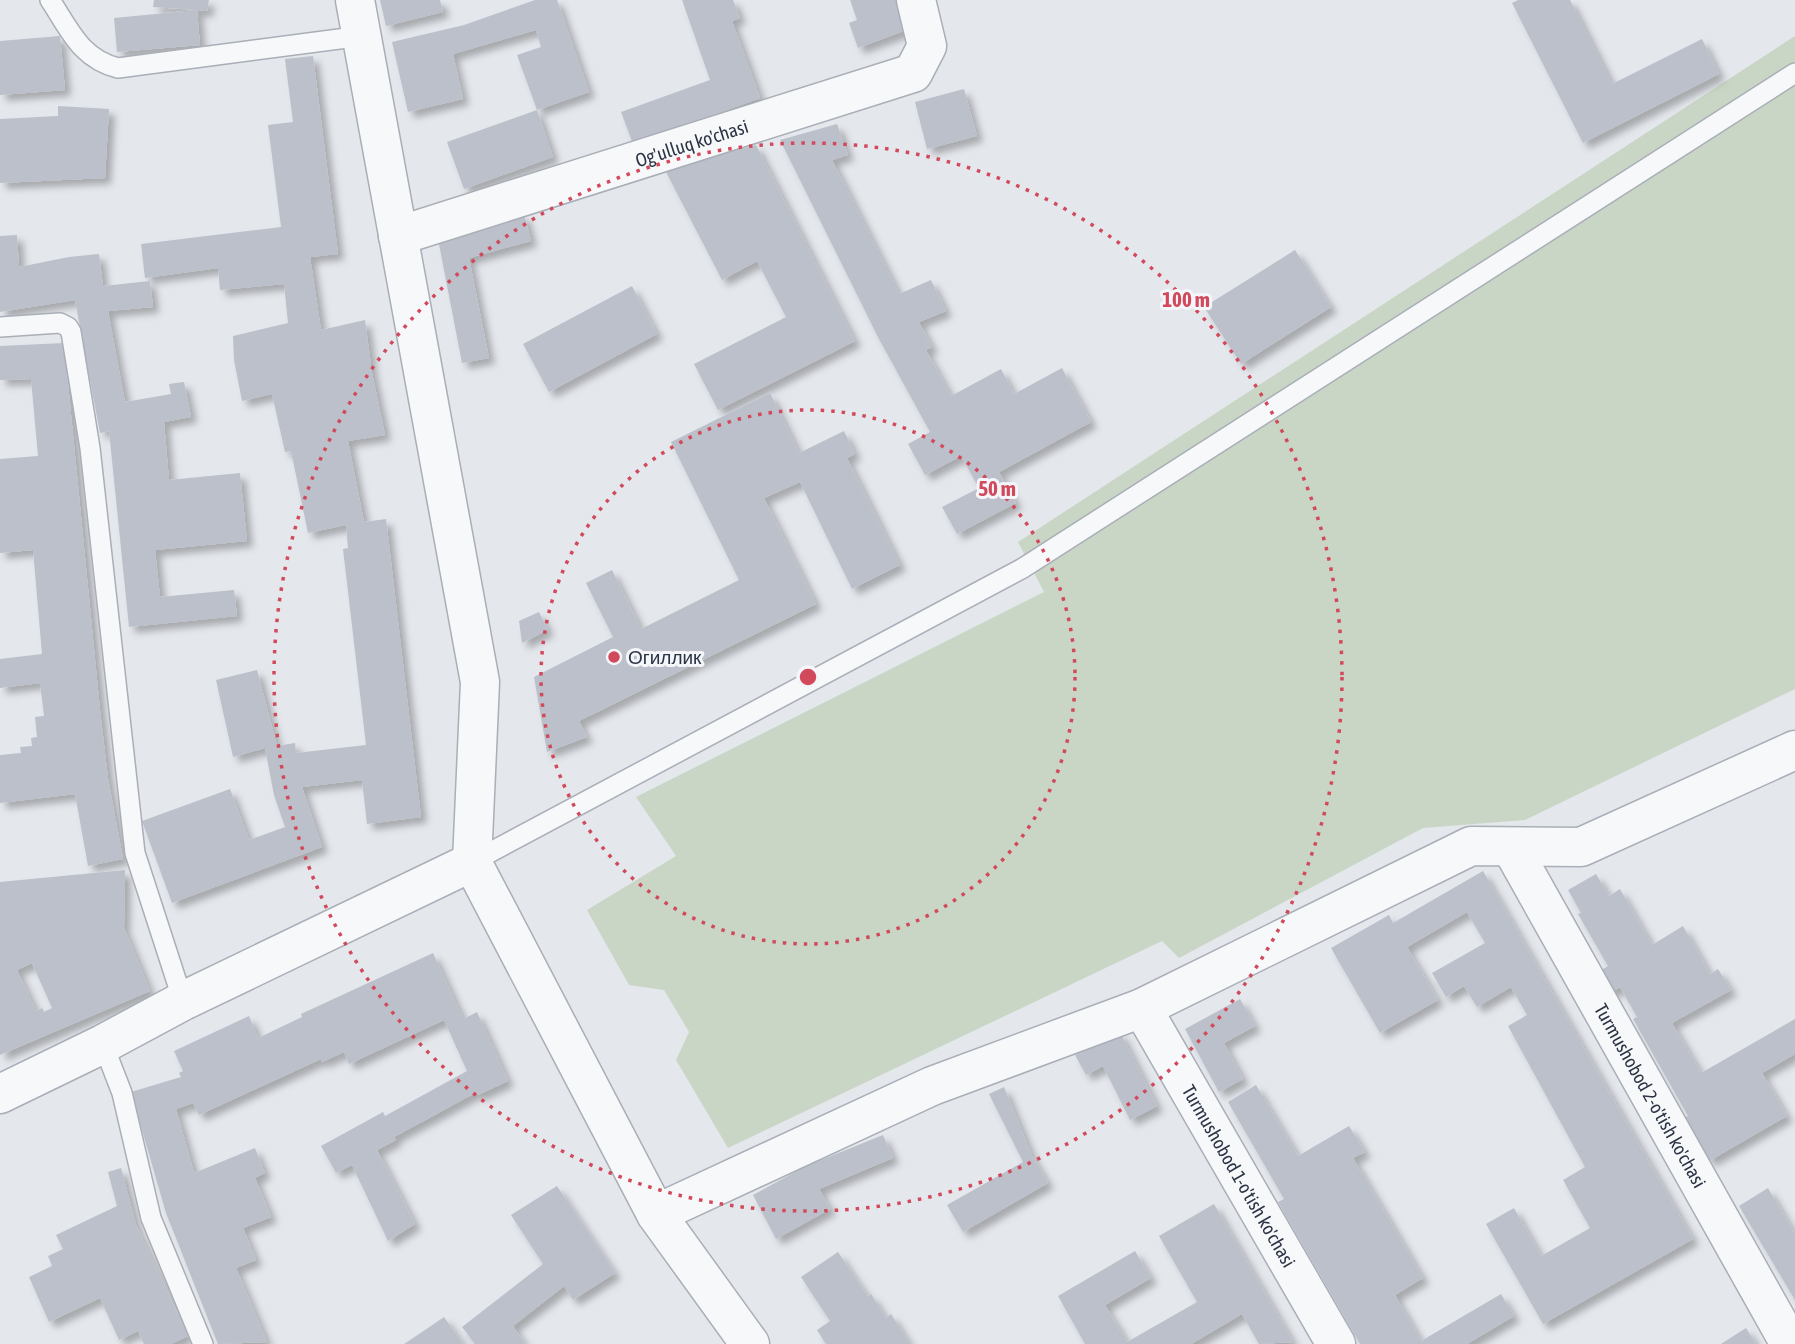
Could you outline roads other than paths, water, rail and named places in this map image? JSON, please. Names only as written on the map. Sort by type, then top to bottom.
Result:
[{"type":"street","name":"Og'ulluq ko'chasi","points":[[398,236],[913,73],[927,46],[916,0]]},
{"type":"street","points":[[358,18],[480,682],[472,862],[656,1214],[750,1344]]},
{"type":"street","points":[[656,1214],[932,1086],[1142,1007],[1471,846],[1581,847],[1795,750]]},
{"type":"street","name":"Turmushobod 2-o'tish ko'chasi","points":[[1511,847],[1790,1344]]},
{"type":"street","points":[[0,1094],[183,1001],[472,862]]},
{"type":"street","name":"Turmushobod 1-o'tish ko'chasi","points":[[1142,1007],[1336,1344]]},
{"type":"lane","points":[[50,0],[86,52],[100,64],[118,68],[358,18]]},
{"type":"lane","points":[[472,862],[1023,568],[1795,73]]},
{"type":"lane","points":[[0,327],[60,323],[71,332],[90,448],[135,852],[183,1001]]},
{"type":"lane","points":[[103,1044],[122,1093],[151,1218],[202,1344]]},
{"type":"place","name":"Огиллик","points":[[614,657]]}]
